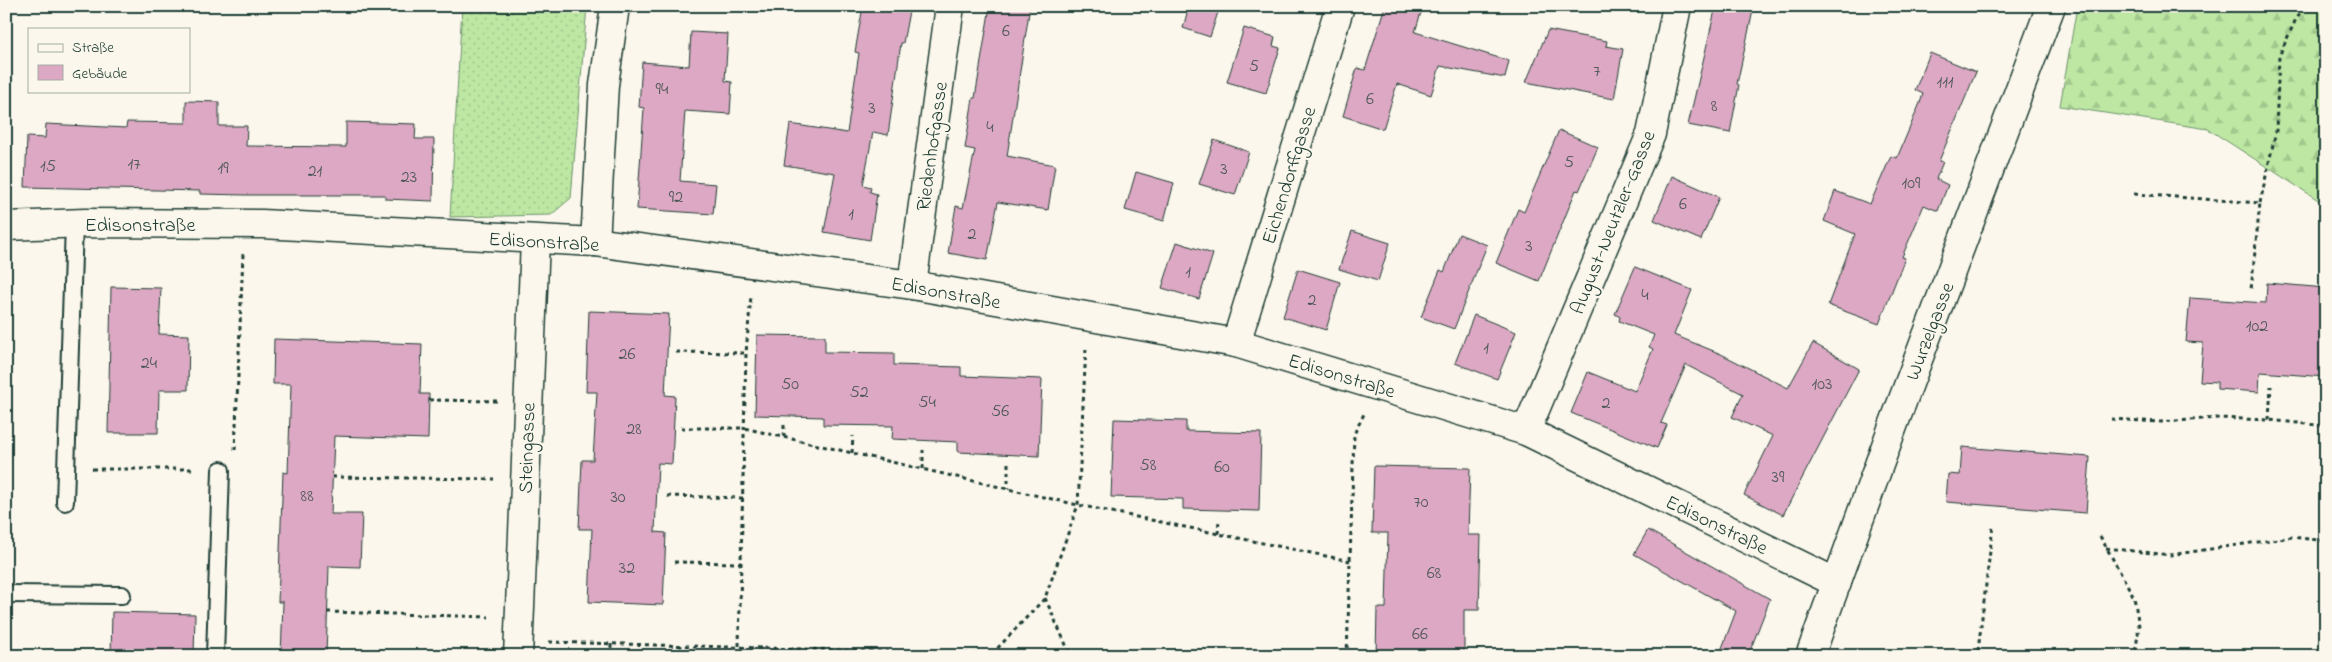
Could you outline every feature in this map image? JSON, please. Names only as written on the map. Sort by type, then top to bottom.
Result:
[{"type":"street","points":[[595,242],[604,85],[615,6]]},
{"type":"street","name":"Riedenhofgasse","points":[[912,285],[950,6]]},
{"type":"street","name":"Eichendorffgasse","points":[[1236,343],[1340,6]]},
{"type":"street","name":"August-Neutzler-Gasse","points":[[1526,431],[1650,134],[1677,6]]},
{"type":"street","name":"Wurzelgasse","points":[[1810,656],[1893,426],[2050,6]]},
{"type":"street","name":"Edisonstraße","points":[[6,226],[244,224],[595,242],[912,285],[1236,343],[1526,431],[1837,583]]},
{"type":"street","name":"Steingasse","points":[[519,638],[534,240]]},
{"type":"lane","points":[[65,502],[74,224]]},
{"type":"lane","points":[[215,656],[221,470]]},
{"type":"lane","points":[[6,594],[122,596]]},
{"type":"path","points":[[2251,290],[2260,203],[2276,131],[2280,56],[2296,19],[2305,6]]},
{"type":"path","points":[[2134,194],[2260,203]]},
{"type":"path","points":[[66,468],[234,471],[244,224]]},
{"type":"path","points":[[739,646],[747,327],[756,264]]},
{"type":"path","points":[[991,654],[1044,598],[1078,505],[1088,316]]},
{"type":"path","points":[[676,352],[746,353]]},
{"type":"path","points":[[1301,656],[1347,656],[1354,434],[1376,386]]},
{"type":"path","points":[[2269,420],[2272,386]]},
{"type":"path","points":[[429,400],[528,401]]},
{"type":"path","points":[[2111,419],[2161,422],[2218,418],[2269,420],[2326,426]]},
{"type":"path","points":[[784,425],[784,437]]},
{"type":"path","points":[[681,428],[744,428],[1078,505],[1350,561]]},
{"type":"path","points":[[852,453],[853,436]]},
{"type":"path","points":[[923,469],[924,450]]},
{"type":"path","points":[[1008,463],[1008,489]]},
{"type":"path","points":[[332,477],[525,479]]},
{"type":"path","points":[[667,496],[742,498]]},
{"type":"path","points":[[1218,534],[1219,519]]},
{"type":"path","points":[[1978,651],[1993,526]]},
{"type":"path","points":[[2100,536],[2134,597],[2139,626],[2135,656]]},
{"type":"path","points":[[2106,548],[2170,555],[2292,537],[2326,541]]},
{"type":"path","points":[[674,562],[741,563]]},
{"type":"path","points":[[1044,598],[1071,656]]},
{"type":"path","points":[[327,612],[519,638],[934,654],[1050,656]]},
{"type":"path","points":[[611,643],[611,656]]},
{"type":"path","points":[[680,656],[681,645]]},
{"type":"path","points":[[765,647],[765,656]]},
{"type":"green space","points":[[462,6],[587,6],[571,198],[551,215],[450,217]]},
{"type":"green space","points":[[2077,6],[2326,6],[2326,205],[2208,129],[2060,106]]},
{"type":"building","points":[[863,6],[910,6],[903,43],[901,43],[888,135],[873,132],[863,185],[871,187],[870,192],[877,194],[870,240],[824,232],[835,173],[784,165],[790,124],[847,133],[859,53],[855,52]]},
{"type":"building","points":[[990,6],[1030,6],[1007,156],[1055,165],[1048,210],[998,202],[987,260],[948,253],[956,206],[963,208],[975,150],[965,148]]},
{"type":"building","points":[[1189,6],[1220,6],[1210,37],[1183,28]]},
{"type":"building","points":[[1385,6],[1423,6],[1415,32],[1509,61],[1505,78],[1440,66],[1431,95],[1397,84],[1383,129],[1343,116],[1357,68],[1365,70]]},
{"type":"building","points":[[1716,6],[1754,6],[1737,84],[1739,85],[1730,133],[1688,125]]},
{"type":"building","points":[[1244,28],[1275,37],[1273,46],[1280,48],[1266,93],[1227,82]]},
{"type":"building","points":[[1548,30],[1607,41],[1606,46],[1623,49],[1614,99],[1526,82]]},
{"type":"building","points":[[691,32],[728,34],[725,81],[732,82],[730,114],[685,111],[680,181],[716,184],[713,214],[637,209],[644,108],[639,107],[642,62],[689,66]]},
{"type":"building","points":[[1930,53],[1976,72],[1939,161],[1943,162],[1936,179],[1948,185],[1938,211],[1924,205],[1902,257],[1905,258],[1879,324],[1828,305],[1855,234],[1824,221],[1835,191],[1870,204],[1891,156],[1897,158],[1920,103],[1923,94],[1915,90]]},
{"type":"building","points":[[186,101],[219,102],[219,126],[247,126],[246,146],[346,147],[346,122],[416,124],[415,139],[434,139],[433,201],[385,199],[385,195],[200,194],[200,191],[25,187],[27,137],[45,138],[46,124],[126,128],[127,122],[186,123]]},
{"type":"building","points":[[1559,130],[1598,147],[1579,191],[1576,190],[1539,281],[1496,263],[1518,209],[1524,212]]},
{"type":"building","points":[[1214,140],[1249,152],[1235,195],[1199,184]]},
{"type":"building","points":[[1136,172],[1174,183],[1164,221],[1125,210]]},
{"type":"building","points":[[1672,176],[1719,197],[1701,240],[1654,220]]},
{"type":"building","points":[[1352,231],[1390,243],[1378,281],[1339,269]]},
{"type":"building","points":[[1459,234],[1487,245],[1454,329],[1421,317],[1440,270],[1444,272]]},
{"type":"building","points":[[1177,242],[1213,254],[1199,299],[1162,288]]},
{"type":"building","points":[[1635,267],[1692,290],[1674,335],[1721,354],[1788,388],[1813,343],[1859,369],[1783,515],[1744,495],[1773,436],[1732,417],[1743,394],[1686,365],[1661,423],[1667,425],[1657,448],[1571,413],[1588,372],[1635,391],[1653,349],[1649,347],[1654,335],[1619,321],[1620,317],[1615,314]]},
{"type":"building","points":[[1298,269],[1340,282],[1326,330],[1283,317]]},
{"type":"building","points":[[2267,283],[2326,288],[2326,377],[2260,372],[2259,392],[2217,389],[2217,382],[2200,381],[2203,343],[2186,342],[2190,298],[2266,303]]},
{"type":"building","points":[[111,287],[161,288],[159,334],[189,335],[188,390],[159,390],[158,433],[108,433]]},
{"type":"building","points":[[589,311],[669,314],[665,395],[675,396],[672,464],[658,463],[655,532],[666,533],[663,605],[589,602],[592,529],[579,529],[582,460],[593,460],[597,392],[586,392]]},
{"type":"building","points":[[1474,315],[1516,332],[1497,379],[1455,363]]},
{"type":"building","points":[[757,335],[825,336],[825,352],[894,353],[894,365],[961,367],[961,376],[1042,379],[1039,456],[958,452],[958,442],[892,439],[893,426],[823,425],[823,417],[755,415]]},
{"type":"building","points":[[274,339],[422,344],[420,394],[429,394],[428,439],[334,436],[331,514],[362,514],[360,567],[329,566],[326,656],[281,656],[283,602],[278,602],[283,472],[288,473],[291,384],[273,384]]},
{"type":"building","points":[[1114,419],[1186,421],[1186,431],[1261,433],[1259,511],[1183,509],[1183,499],[1111,497]]},
{"type":"building","points":[[1962,447],[2090,457],[2086,513],[1946,502],[1948,474],[1960,475]]},
{"type":"building","points":[[1374,466],[1470,468],[1468,535],[1481,535],[1479,610],[1464,610],[1464,656],[1376,656],[1377,608],[1386,608],[1388,533],[1372,533]]},
{"type":"building","points":[[1648,530],[1770,599],[1748,656],[1719,656],[1736,611],[1634,554]]},
{"type":"building","points":[[112,612],[195,614],[194,656],[111,656]]}]
